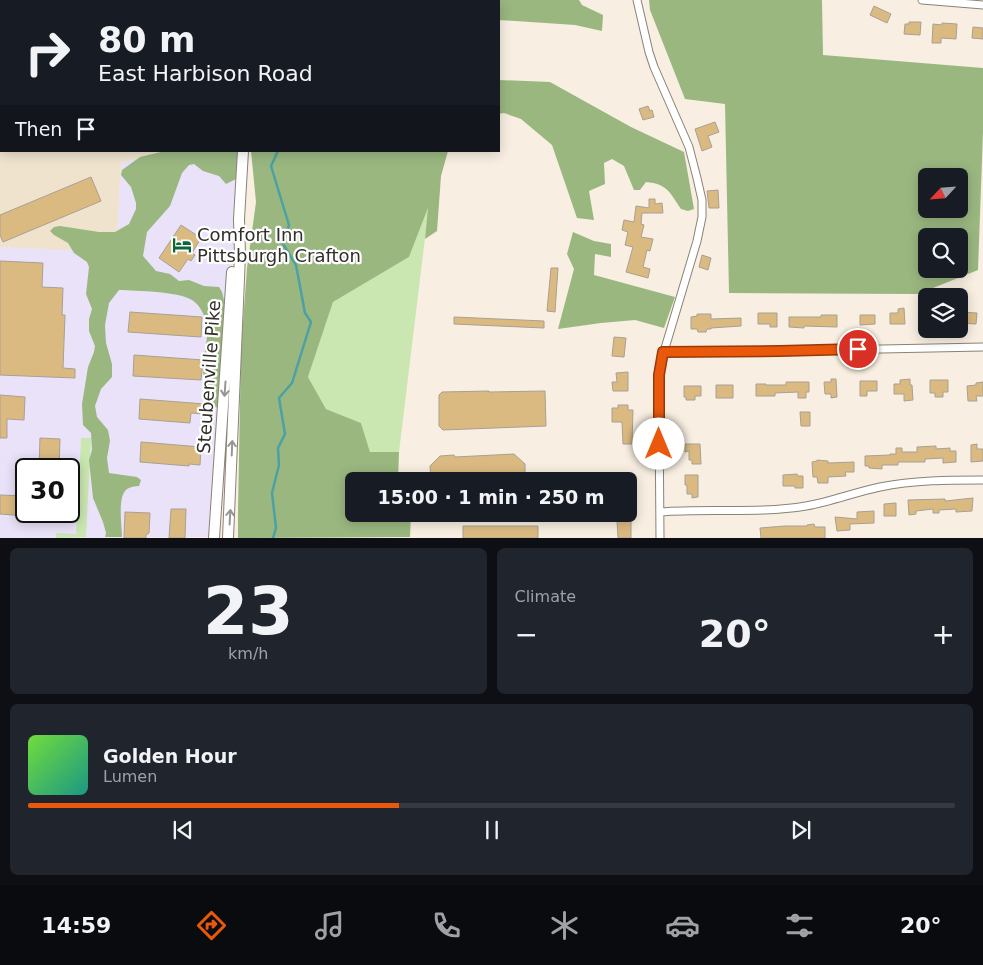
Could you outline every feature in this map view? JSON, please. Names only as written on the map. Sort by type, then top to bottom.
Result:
[{"type":"main road","name":"Steubenville Pike","points":[[228,538],[243,152]]},
{"type":"main road","name":"Steubenville Pike","points":[[214,538],[233,254],[239,219]]},
{"type":"street","points":[[637,0],[649,52],[689,147],[702,200],[702,217],[697,241],[663,352],[659,375],[660,538]]},
{"type":"street","points":[[922,0],[983,5]]},
{"type":"street","points":[[663,352],[983,347]]},
{"type":"street","points":[[660,512],[784,509],[807,506],[897,484],[983,480]]},
{"type":"shaded area","points":[[0,152],[162,152],[121,163],[116,252],[0,247]]},
{"type":"shaded area","points":[[162,152],[243,152],[239,219],[233,254],[214,537],[0,538],[0,247],[116,252],[121,163]]},
{"type":"green space","points":[[500,0],[579,0],[582,5],[603,15],[602,31],[575,25],[500,20]]},
{"type":"green space","points":[[649,0],[822,0],[823,55],[983,68],[983,132],[978,270],[968,274],[968,228],[918,228],[918,278],[958,278],[933,288],[918,288],[918,294],[729,293],[725,104],[685,99],[650,10]]},
{"type":"green space","points":[[500,80],[550,82],[631,127],[684,152],[694,209],[688,211],[681,209],[668,190],[653,183],[646,182],[640,190],[634,190],[624,166],[612,159],[604,163],[605,184],[589,191],[594,220],[577,218],[552,145],[521,119],[504,113],[500,114]]},
{"type":"green space","points":[[161,152],[241,152],[240,177],[226,184],[219,176],[203,171],[194,164],[189,165],[182,173],[170,206],[147,232],[143,256],[156,271],[170,274],[179,281],[189,280],[204,286],[219,287],[222,292],[226,308],[223,408],[213,407],[205,384],[203,367],[207,329],[204,315],[199,306],[192,300],[177,295],[119,290],[109,303],[105,325],[106,343],[112,364],[112,377],[101,389],[95,406],[97,417],[108,430],[110,441],[107,458],[109,473],[137,477],[141,480],[139,486],[127,489],[122,498],[122,537],[105,537],[106,533],[103,522],[93,498],[89,460],[92,450],[91,433],[83,425],[82,404],[88,367],[95,346],[89,331],[89,319],[92,309],[86,294],[89,267],[87,262],[74,253],[68,243],[50,231],[54,227],[60,226],[99,232],[115,232],[129,224],[136,209],[136,203],[131,187],[121,175],[122,170],[140,157]]},
{"type":"green space","points":[[251,152],[448,152],[441,176],[437,231],[425,239],[428,208],[409,257],[333,302],[308,377],[326,409],[361,423],[370,452],[399,452],[398,472],[345,472],[345,522],[411,522],[410,537],[238,538],[241,349],[247,268],[256,202]]},
{"type":"green space","points":[[429,205],[399,452],[370,452],[361,423],[326,409],[308,377],[333,302],[409,257]]},
{"type":"green space","points":[[573,232],[594,241],[611,244],[611,257],[595,254],[594,275],[675,297],[664,328],[635,320],[558,329],[574,269],[567,254]]},
{"type":"green space","points":[[81,438],[91,438],[86,537],[56,538],[56,533],[76,534],[77,523],[80,523]]},
{"type":"building","points":[[874,6],[891,14],[887,23],[870,15]]},
{"type":"building","points":[[909,22],[921,22],[920,35],[904,34],[905,24],[909,24]]},
{"type":"building","points":[[942,23],[957,24],[956,39],[941,38],[941,43],[932,43],[933,24],[942,25]]},
{"type":"building","points":[[973,27],[983,28],[983,39],[972,38]]},
{"type":"building","points":[[648,106],[650,111],[652,110],[654,117],[643,120],[639,109]]},
{"type":"building","points":[[715,122],[719,132],[708,136],[712,147],[702,151],[695,129]]},
{"type":"building","points":[[91,177],[101,201],[3,242],[0,235],[0,215]]},
{"type":"building","points":[[718,190],[719,208],[709,208],[707,191]]},
{"type":"building","points":[[649,199],[655,199],[655,204],[662,203],[663,213],[642,213],[641,224],[644,225],[641,237],[653,239],[650,251],[647,250],[643,267],[650,269],[648,278],[626,272],[633,247],[625,245],[628,232],[622,230],[624,220],[634,222],[636,206],[649,208]]},
{"type":"building","name":"Comfort Inn Pittsburgh Crafton","points":[[181,225],[201,238],[192,253],[195,255],[191,261],[188,259],[179,272],[159,258]]},
{"type":"building","points":[[702,255],[711,258],[708,270],[699,267]]},
{"type":"building","points":[[0,261],[43,263],[42,287],[63,288],[62,315],[65,315],[63,368],[75,369],[75,378],[0,375]]},
{"type":"building","points":[[551,268],[558,268],[555,312],[547,311]]},
{"type":"building","points":[[904,308],[905,324],[890,324],[890,313],[898,313],[898,309]]},
{"type":"building","points":[[130,312],[202,317],[201,337],[128,332]]},
{"type":"building","points":[[968,312],[977,313],[976,324],[968,324]]},
{"type":"building","points":[[758,313],[777,313],[777,327],[770,327],[770,324],[758,324]]},
{"type":"building","points":[[697,314],[711,314],[711,319],[741,318],[741,326],[711,328],[707,329],[706,332],[698,332],[697,329],[691,329],[691,317],[697,316]]},
{"type":"building","points":[[821,315],[837,315],[837,327],[789,327],[789,317],[821,317]]},
{"type":"building","points":[[860,315],[875,315],[875,324],[860,325]]},
{"type":"building","points":[[454,317],[544,321],[544,328],[454,324]]},
{"type":"building","points":[[614,337],[626,338],[624,357],[612,356]]},
{"type":"building","points":[[134,355],[203,360],[201,380],[133,376]]},
{"type":"building","points":[[628,372],[628,391],[613,391],[612,382],[617,382],[616,373]]},
{"type":"building","points":[[831,379],[836,379],[837,397],[831,398],[831,394],[825,394],[824,382],[831,382]]},
{"type":"building","points":[[910,379],[913,400],[904,401],[904,394],[894,394],[894,384],[900,384],[900,380]]},
{"type":"building","points":[[930,380],[948,380],[948,392],[943,392],[943,397],[935,397],[935,393],[930,393]]},
{"type":"building","points":[[860,381],[877,381],[877,391],[867,391],[867,396],[860,396]]},
{"type":"building","points":[[786,382],[809,382],[809,392],[806,392],[806,398],[798,398],[798,392],[775,393],[775,396],[756,396],[756,384],[786,385]]},
{"type":"building","points":[[983,382],[983,396],[976,396],[977,401],[968,401],[967,386]]},
{"type":"building","points":[[716,385],[733,385],[733,398],[716,398]]},
{"type":"building","points":[[684,386],[701,386],[701,396],[695,396],[695,400],[686,400],[686,397],[684,397]]},
{"type":"building","points":[[545,391],[546,426],[443,430],[439,426],[439,395],[442,392]]},
{"type":"building","points":[[0,395],[25,397],[24,420],[7,419],[7,438],[0,438]]},
{"type":"building","points":[[140,399],[205,404],[204,414],[191,413],[190,423],[139,419]]},
{"type":"building","points":[[618,405],[628,405],[628,410],[633,410],[632,444],[623,444],[622,422],[612,422],[612,408],[618,408]]},
{"type":"building","points":[[800,412],[810,412],[810,426],[801,426]]},
{"type":"building","points":[[40,438],[60,439],[59,458],[39,458]]},
{"type":"building","points":[[141,442],[201,447],[200,465],[189,464],[189,466],[140,462]]},
{"type":"building","points":[[685,444],[700,444],[701,464],[692,464],[692,460],[689,460],[689,451],[685,452]]},
{"type":"building","points":[[977,444],[977,449],[983,449],[983,461],[971,462],[971,445]]},
{"type":"building","points":[[936,446],[936,449],[950,448],[950,451],[956,451],[956,462],[943,463],[943,458],[925,459],[925,462],[898,462],[898,465],[882,465],[882,469],[865,466],[865,456],[896,454],[896,448],[902,448],[902,452],[917,452],[917,447]]},
{"type":"building","points":[[514,454],[525,464],[525,472],[430,472],[430,466],[440,456],[454,455],[455,457]]},
{"type":"building","points":[[817,460],[828,461],[828,463],[854,462],[854,472],[845,472],[846,476],[828,477],[828,483],[818,483],[817,477],[813,477],[812,462]]},
{"type":"building","points":[[797,474],[798,476],[803,476],[803,488],[783,486],[783,475]]},
{"type":"building","points":[[685,475],[698,475],[698,497],[692,498],[692,494],[687,494]]},
{"type":"building","points":[[0,495],[15,496],[15,515],[0,514]]},
{"type":"building","points":[[973,498],[972,511],[956,512],[956,509],[939,510],[939,513],[933,513],[933,509],[916,511],[916,514],[909,515],[908,500],[945,499],[945,501]]},
{"type":"building","points":[[896,503],[896,516],[884,516],[884,504]]},
{"type":"building","points":[[171,509],[186,509],[185,538],[169,538]]},
{"type":"building","points":[[874,511],[874,523],[850,524],[850,530],[837,531],[835,517],[857,519],[857,512]]},
{"type":"building","points":[[125,512],[150,513],[149,533],[146,535],[146,538],[124,538]]},
{"type":"building","points":[[617,522],[631,522],[631,538],[618,538]]},
{"type":"building","points":[[814,524],[815,527],[825,527],[825,538],[761,538],[760,528]]},
{"type":"building","points":[[463,526],[538,526],[538,538],[463,538]]},
{"type":"waterway","points":[[273,538],[276,528],[272,493],[279,465],[278,448],[285,434],[279,398],[292,383],[311,322],[305,313],[296,265],[283,244],[289,225],[271,166],[278,152]]},
{"type":"place","name":"Comfort Inn Pittsburgh Crafton","points":[[182,245]]},
{"type":"route","points":[[659,444],[659,375],[663,352],[858,349]]}]
